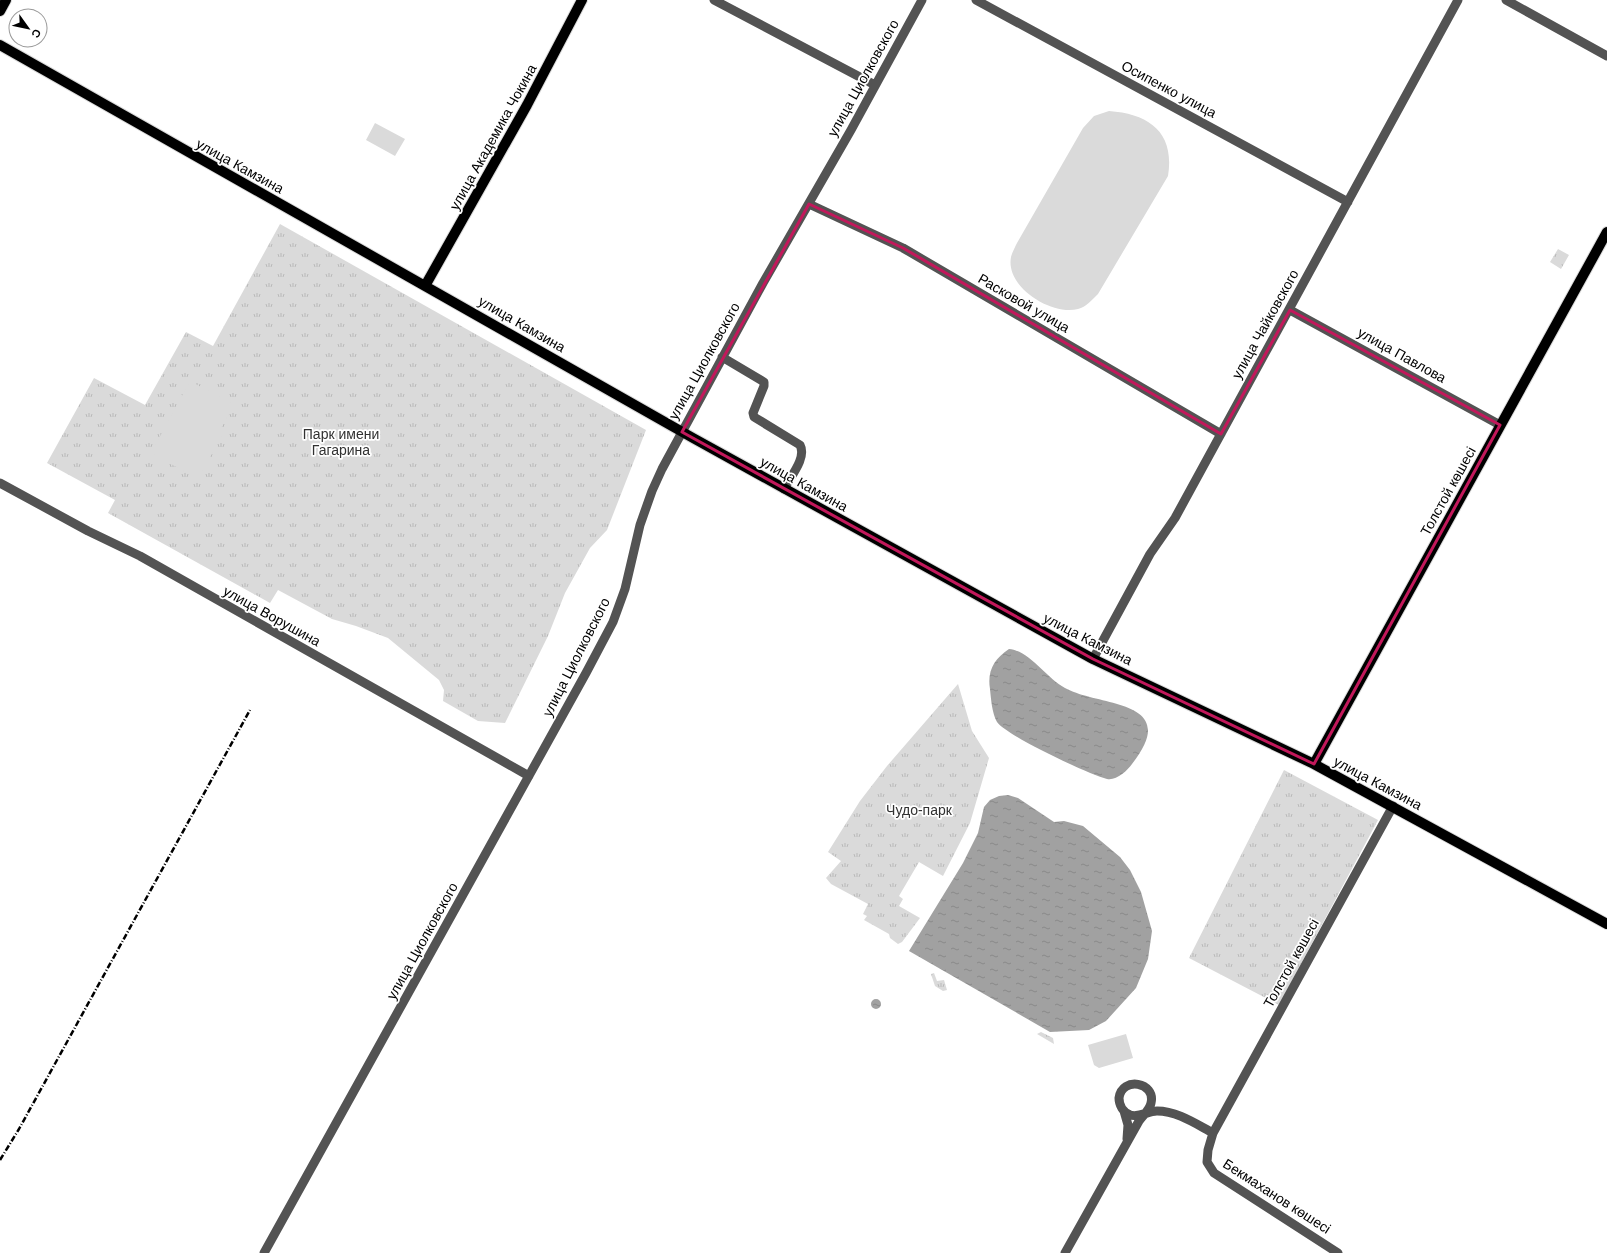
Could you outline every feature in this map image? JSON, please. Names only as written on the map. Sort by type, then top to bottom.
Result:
[{"type":"main road","points":[[0,11],[6,0]]},
{"type":"main road","name":"улица Академика Чокина","points":[[425,286],[527,105],[582,0]]},
{"type":"main road","name":"улица Камзина","points":[[0,45],[682,432],[1093,659],[1314,764],[1607,924]]},
{"type":"main road","name":"Толстой көшесі","points":[[1314,764],[1607,232]]},
{"type":"street","points":[[714,0],[875,85]]},
{"type":"street","name":"улица Циолковского","points":[[264,1253],[613,622],[625,589],[640,525],[652,491],[722,357],[922,0]]},
{"type":"street","name":"Осипенко улица","points":[[976,0],[1348,202]]},
{"type":"street","name":"улица Чайковского","points":[[1093,659],[1150,554],[1175,518],[1458,0]]},
{"type":"street","points":[[1506,0],[1607,56]]},
{"type":"street","name":"Расковой улица","points":[[809,204],[903,248],[1221,434]]},
{"type":"street","name":"улица Павлова","points":[[1290,310],[1500,426]]},
{"type":"street","points":[[722,357],[764,382],[764,386],[753,413],[754,417],[800,445],[803,450],[802,457],[784,489]]},
{"type":"street","name":"улица Ворушина","points":[[0,484],[88,531],[134,553],[529,776]]},
{"type":"street","name":"Толстой көшесі","points":[[1213,1134],[1393,806]]},
{"type":"street","points":[[1126,1144],[1128,1125],[1119,1097],[1124,1088],[1128,1085],[1139,1084],[1148,1089],[1157,1102],[1169,1112],[1213,1134]]},
{"type":"street","points":[[1065,1253],[1126,1144],[1151,1104],[1150,1093]]},
{"type":"street","points":[[1124,1111],[1134,1116],[1155,1110],[1169,1112]]},
{"type":"street","name":"Бекмаханов көшесі","points":[[1213,1134],[1206,1162],[1214,1173],[1338,1253]]},
{"type":"highlighted area","points":[[809,204],[903,248],[1221,434],[1290,310],[1500,425],[1314,764],[1093,659],[682,432]]},
{"type":"green space","points":[[1109,111],[1136,116],[1156,128],[1163,137],[1168,148],[1168,176],[1098,294],[1086,305],[1078,309],[1067,310],[1056,308],[1044,304],[1032,297],[1015,279],[1011,268],[1011,257],[1017,243],[1083,128],[1094,116]]},
{"type":"green space","points":[[375,123],[405,139],[395,156],[366,140]]},
{"type":"green space","name":"Парк имени Гагарина","points":[[280,224],[646,430],[607,530],[590,548],[565,593],[548,636],[505,723],[478,721],[443,701],[444,690],[439,680],[388,638],[332,619],[278,590],[270,603],[108,513],[115,500],[47,463],[94,378],[145,405],[186,332],[213,346]]},
{"type":"green space","points":[[1558,249],[1569,255],[1561,269],[1550,262]]},
{"type":"green space","points":[[190,381],[234,405],[221,428],[225,430],[198,479],[151,453]]},
{"type":"green space","name":"Чудо-парк","points":[[958,684],[972,731],[989,758],[970,823],[943,876],[919,862],[899,896],[903,899],[899,906],[920,918],[902,942],[898,944],[890,938],[889,934],[864,920],[867,916],[863,914],[868,904],[831,884],[826,878],[841,861],[828,852],[860,801],[887,766]]},
{"type":"green space","points":[[1284,770],[1378,820],[1279,1005],[1189,958]]},
{"type":"green space","points":[[934,973],[937,981],[944,980],[947,990],[943,991],[935,986],[931,974]]},
{"type":"green space","points":[[1041,1032],[1053,1038],[1054,1044],[1037,1034]]},
{"type":"green space","points":[[1126,1034],[1133,1058],[1099,1068],[1094,1065],[1088,1045]]},
{"type":"water","points":[[1009,649],[1024,655],[1058,684],[1065,688],[1080,694],[1115,703],[1142,716],[1148,727],[1145,743],[1127,770],[1118,777],[1110,779],[1097,776],[1031,745],[997,722],[992,706],[989,683],[993,666],[999,657]]},
{"type":"water","points":[[1008,795],[1018,798],[1054,822],[1064,821],[1083,826],[1120,857],[1130,870],[1141,892],[1152,931],[1148,959],[1136,988],[1106,1021],[1089,1030],[1050,1032],[909,951],[963,863],[978,833],[984,807],[990,800],[999,796]]},
{"type":"water","points":[[876,999],[881,1004],[876,1009],[871,1004]]},
{"type":"railway","points":[[0,1160],[19,1129],[250,710]]}]
